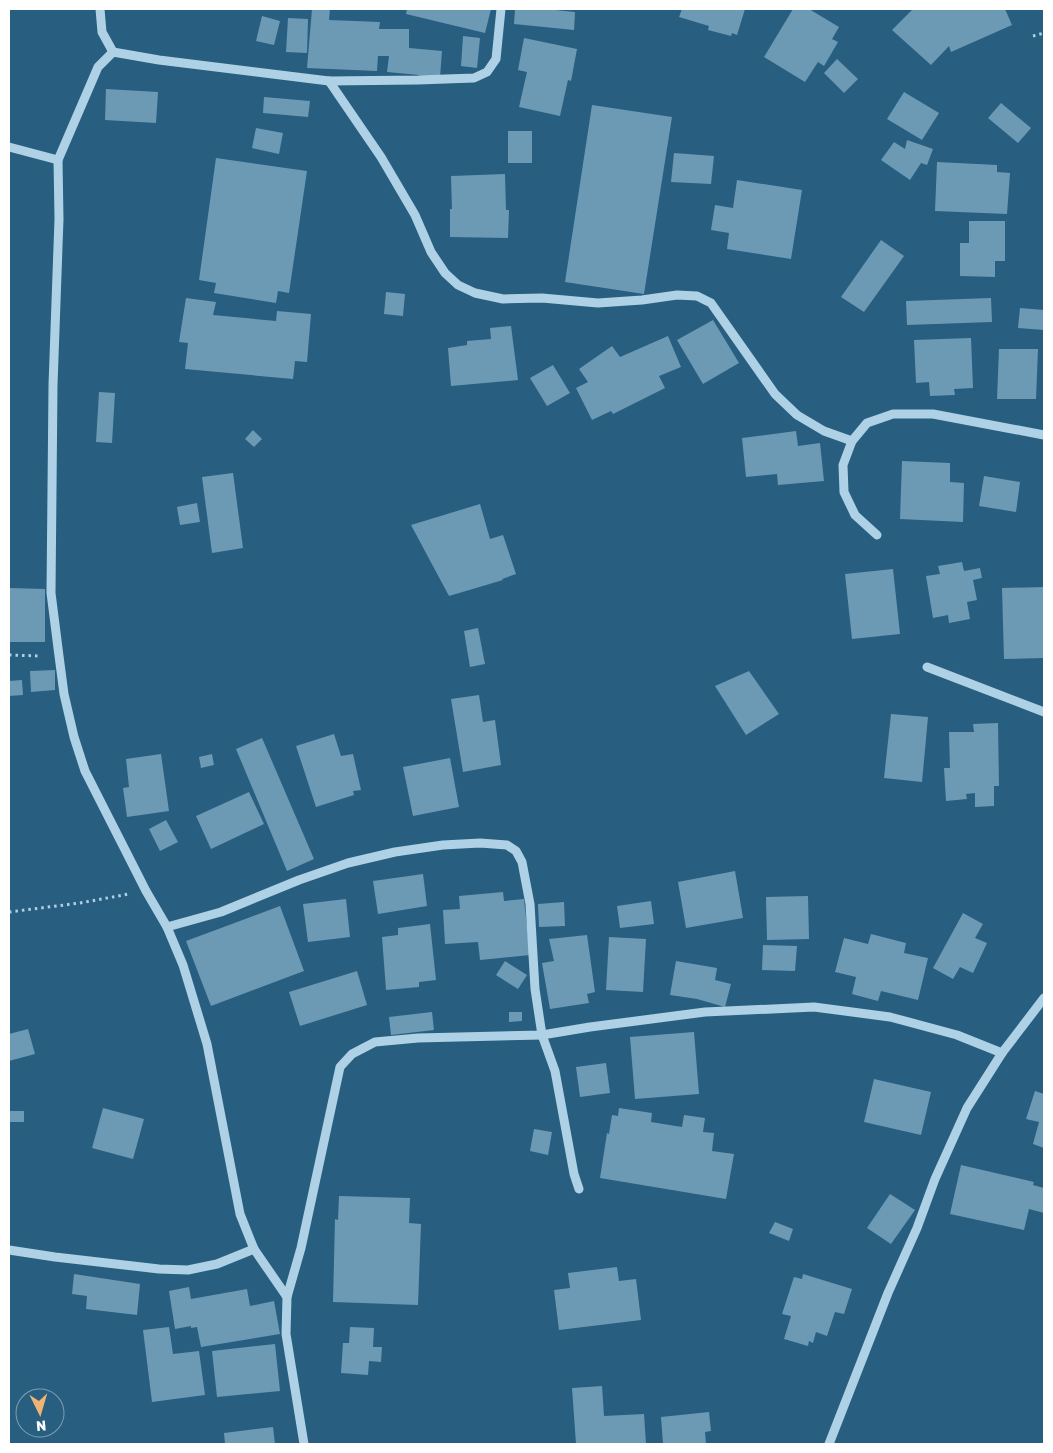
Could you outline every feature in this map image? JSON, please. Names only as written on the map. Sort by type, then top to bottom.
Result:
[{"type":"street","points":[[100,9],[102,32],[114,52],[158,60],[329,81],[474,78],[488,72],[496,59],[501,9]]},
{"type":"street","points":[[114,52],[98,67],[58,160],[51,593],[64,694],[74,737],[85,771],[146,891],[167,927],[184,965],[207,1044],[240,1214],[254,1249],[287,1297]]},
{"type":"street","points":[[329,81],[382,157],[415,215],[431,252],[445,273],[458,285],[475,294],[503,299],[542,298],[598,303],[677,295],[697,296],[711,303],[775,394],[798,416],[824,431],[852,441]]},
{"type":"street","points":[[9,147],[58,160]]},
{"type":"street","points":[[877,535],[855,514],[844,492],[843,465],[852,441],[867,423],[893,414],[933,414],[1044,435]]},
{"type":"street","points":[[927,667],[1044,712]]},
{"type":"street","points":[[167,927],[220,912],[348,862],[395,852],[443,845],[480,842],[507,845],[516,852],[522,862],[530,904],[535,989],[542,1035],[555,1071],[578,1189]]},
{"type":"street","points":[[829,1444],[888,1293],[917,1228],[935,1179],[967,1108],[1002,1053],[1044,998]]},
{"type":"street","points":[[304,1444],[286,1334],[287,1297],[301,1248],[340,1067],[352,1054],[375,1042],[384,1041],[418,1038],[542,1035],[705,1012],[814,1007],[890,1017],[957,1035],[1002,1053]]},
{"type":"street","points":[[9,1250],[159,1269],[188,1270],[217,1264],[254,1249]]},
{"type":"path","points":[[1033,36],[1044,33]]},
{"type":"path","points":[[9,655],[59,656]]},
{"type":"path","points":[[9,912],[80,904],[146,891]]},
{"type":"building","points":[[312,9],[330,9],[329,20],[380,22],[379,29],[409,29],[409,48],[442,51],[440,77],[387,72],[389,56],[378,56],[377,71],[307,68]]},
{"type":"building","points":[[407,9],[491,9],[485,33],[406,14]]},
{"type":"building","points":[[515,9],[575,12],[574,30],[514,24]]},
{"type":"building","points":[[682,9],[745,9],[737,35],[732,33],[731,36],[708,30],[709,26],[679,17]]},
{"type":"building","points":[[793,9],[809,9],[839,27],[832,39],[838,42],[824,66],[818,62],[805,82],[764,57]]},
{"type":"building","points":[[913,9],[1005,9],[1012,25],[951,52],[949,46],[931,65],[892,30]]},
{"type":"building","points":[[262,16],[280,21],[274,45],[256,41]]},
{"type":"building","points":[[288,18],[308,19],[307,53],[286,52]]},
{"type":"building","points":[[463,36],[480,38],[477,68],[461,66]]},
{"type":"building","points":[[524,38],[577,49],[571,81],[568,80],[560,116],[519,107],[527,72],[518,70]]},
{"type":"building","points":[[837,59],[858,79],[844,93],[824,73]]},
{"type":"building","points":[[106,89],[158,92],[156,123],[105,120]]},
{"type":"building","points":[[904,92],[939,113],[922,140],[887,119]]},
{"type":"building","points":[[264,97],[310,101],[308,117],[263,113]]},
{"type":"building","points":[[1001,103],[1031,128],[1018,143],[988,118]]},
{"type":"building","points":[[592,105],[672,117],[644,294],[565,282]]},
{"type":"building","points":[[256,128],[283,133],[279,154],[252,148]]},
{"type":"building","points":[[508,131],[532,131],[532,163],[508,163]]},
{"type":"building","points":[[907,140],[933,149],[927,165],[921,163],[910,180],[881,160],[894,142],[905,149]]},
{"type":"building","points":[[674,153],[714,156],[711,184],[671,182]]},
{"type":"building","points":[[216,158],[307,171],[289,293],[278,291],[276,303],[214,293],[216,283],[199,280]]},
{"type":"building","points":[[937,162],[997,165],[997,172],[1010,173],[1007,214],[935,211]]},
{"type":"building","points":[[505,174],[506,210],[509,210],[508,238],[450,237],[450,209],[452,209],[451,176]]},
{"type":"building","points":[[737,180],[802,190],[791,259],[727,249],[729,233],[711,230],[715,205],[733,208]]},
{"type":"building","points":[[969,221],[1005,221],[1005,261],[995,261],[995,277],[960,276],[960,243],[969,243]]},
{"type":"building","points":[[881,240],[904,256],[864,312],[841,297]]},
{"type":"building","points":[[386,292],[405,294],[403,316],[384,314]]},
{"type":"building","points":[[186,298],[216,302],[213,315],[276,321],[277,311],[311,314],[307,362],[295,361],[293,379],[185,369],[188,343],[179,342]]},
{"type":"building","points":[[991,298],[992,322],[907,325],[906,301]]},
{"type":"building","points":[[1020,308],[1044,310],[1044,330],[1018,328]]},
{"type":"building","points":[[713,320],[739,363],[703,384],[677,340]]},
{"type":"building","points":[[511,326],[518,380],[451,386],[448,348],[467,345],[467,341],[491,339],[490,328]]},
{"type":"building","points":[[668,336],[681,367],[659,376],[665,388],[613,414],[611,411],[592,420],[576,388],[588,382],[579,369],[612,346],[620,357]]},
{"type":"building","points":[[971,338],[973,388],[954,389],[955,395],[930,396],[929,382],[916,383],[914,340]]},
{"type":"building","points":[[999,349],[1038,349],[1036,399],[997,399]]},
{"type":"building","points":[[553,365],[570,393],[547,406],[530,378]]},
{"type":"building","points":[[99,392],[115,393],[112,443],[96,442]]},
{"type":"building","points":[[253,430],[262,439],[254,447],[245,439]]},
{"type":"building","points":[[796,431],[798,446],[820,443],[824,481],[778,485],[777,474],[746,477],[742,438]]},
{"type":"building","points":[[902,461],[950,463],[950,482],[964,483],[963,522],[900,519]]},
{"type":"building","points":[[233,473],[243,548],[212,553],[202,477]]},
{"type":"building","points":[[984,476],[1020,482],[1016,512],[979,506]]},
{"type":"building","points":[[197,503],[200,522],[180,525],[177,507]]},
{"type":"building","points":[[480,504],[490,539],[503,535],[516,574],[503,580],[449,596],[411,525]]},
{"type":"building","points":[[962,562],[964,571],[980,568],[982,578],[973,580],[977,600],[967,602],[970,619],[949,623],[948,615],[933,618],[926,576],[940,574],[938,566]]},
{"type":"building","points":[[893,569],[900,634],[852,639],[845,574]]},
{"type":"building","points":[[1044,587],[1044,658],[1004,659],[1002,588]]},
{"type":"building","points":[[9,588],[45,589],[45,642],[9,642]]},
{"type":"building","points":[[478,628],[485,664],[470,667],[464,631]]},
{"type":"building","points":[[55,670],[55,690],[31,692],[30,671]]},
{"type":"building","points":[[749,671],[779,714],[746,735],[715,686]]},
{"type":"building","points":[[22,680],[23,695],[9,696],[9,681]]},
{"type":"building","points":[[479,695],[483,722],[495,720],[501,765],[463,772],[451,699]]},
{"type":"building","points":[[891,714],[928,717],[922,782],[884,778]]},
{"type":"building","points":[[998,723],[999,786],[994,786],[994,806],[975,807],[975,793],[966,794],[967,799],[946,801],[944,768],[950,768],[949,732],[974,732],[973,724]]},
{"type":"building","points":[[334,734],[341,756],[353,754],[361,790],[353,791],[354,795],[316,807],[296,746]]},
{"type":"building","points":[[262,738],[314,859],[287,871],[236,749]]},
{"type":"building","points":[[161,754],[169,811],[127,817],[123,788],[129,787],[126,759]]},
{"type":"building","points":[[212,754],[214,765],[201,768],[199,757]]},
{"type":"building","points":[[450,758],[459,807],[413,816],[403,767]]},
{"type":"building","points":[[249,792],[264,824],[211,849],[196,816]]},
{"type":"building","points":[[166,820],[178,842],[160,851],[149,829]]},
{"type":"building","points":[[735,871],[743,918],[686,928],[678,882]]},
{"type":"building","points":[[423,874],[427,906],[378,914],[373,881]]},
{"type":"building","points":[[503,892],[504,901],[524,899],[530,955],[480,960],[478,942],[445,944],[443,910],[460,909],[459,896]]},
{"type":"building","points":[[808,896],[809,939],[767,940],[766,897]]},
{"type":"building","points":[[346,899],[350,937],[308,942],[303,904]]},
{"type":"building","points":[[651,901],[654,924],[620,928],[617,906]]},
{"type":"building","points":[[564,902],[565,926],[539,927],[538,904]]},
{"type":"building","points":[[280,906],[304,971],[211,1006],[186,941]]},
{"type":"building","points":[[963,913],[983,924],[975,938],[987,943],[973,973],[960,967],[953,979],[933,968]]},
{"type":"building","points":[[430,924],[436,980],[419,982],[419,987],[386,990],[382,937],[398,935],[398,928]]},
{"type":"building","points":[[871,934],[906,943],[904,953],[928,958],[918,1000],[881,991],[878,1001],[852,994],[856,977],[835,972],[844,938],[868,944]]},
{"type":"building","points":[[587,935],[595,992],[587,994],[589,1003],[550,1009],[542,963],[554,961],[549,939]]},
{"type":"building","points":[[609,937],[646,939],[643,992],[606,990]]},
{"type":"building","points":[[763,945],[797,946],[795,971],[762,970]]},
{"type":"building","points":[[505,961],[527,975],[518,989],[496,975]]},
{"type":"building","points":[[676,961],[717,968],[715,980],[731,984],[725,1007],[697,999],[670,995]]},
{"type":"building","points":[[357,971],[367,1005],[300,1026],[289,992]]},
{"type":"building","points":[[432,1012],[434,1030],[391,1035],[389,1017]]},
{"type":"building","points":[[509,1012],[522,1012],[522,1021],[509,1022]]},
{"type":"building","points":[[28,1029],[35,1054],[9,1061],[9,1034]]},
{"type":"building","points":[[694,1032],[699,1094],[635,1099],[630,1037]]},
{"type":"building","points":[[606,1063],[610,1093],[580,1097],[576,1067]]},
{"type":"building","points":[[874,1079],[931,1092],[921,1135],[864,1122]]},
{"type":"building","points":[[1035,1091],[1044,1094],[1044,1148],[1033,1144],[1039,1122],[1026,1119]]},
{"type":"building","points":[[103,1108],[144,1119],[133,1159],[92,1148]]},
{"type":"building","points":[[619,1108],[652,1113],[651,1122],[682,1127],[684,1115],[705,1118],[703,1132],[714,1133],[712,1151],[734,1154],[726,1199],[600,1178],[607,1133],[609,1134],[612,1115],[618,1116]]},
{"type":"building","points":[[9,1111],[24,1111],[24,1122],[9,1122]]},
{"type":"building","points":[[534,1129],[552,1132],[548,1155],[530,1151]]},
{"type":"building","points":[[961,1165],[1034,1182],[1033,1185],[1044,1188],[1044,1213],[1029,1209],[1024,1230],[950,1214]]},
{"type":"building","points":[[890,1194],[915,1210],[891,1244],[867,1228]]},
{"type":"building","points":[[339,1196],[410,1198],[409,1223],[421,1224],[418,1305],[333,1302],[335,1219],[338,1220]]},
{"type":"building","points":[[775,1222],[793,1229],[789,1241],[769,1233]]},
{"type":"building","points":[[617,1267],[619,1281],[636,1279],[641,1320],[559,1330],[554,1290],[570,1288],[568,1273]]},
{"type":"building","points":[[74,1274],[140,1284],[137,1315],[86,1309],[87,1296],[72,1294]]},
{"type":"building","points":[[803,1274],[852,1289],[844,1314],[835,1312],[827,1336],[816,1332],[813,1343],[809,1341],[808,1346],[784,1339],[791,1316],[782,1314],[794,1277],[802,1279]]},
{"type":"building","points":[[189,1287],[191,1299],[247,1289],[250,1306],[274,1301],[280,1334],[201,1347],[197,1327],[191,1328],[191,1326],[175,1329],[169,1291]]},
{"type":"building","points":[[169,1327],[173,1354],[199,1351],[205,1395],[152,1402],[143,1330]]},
{"type":"building","points":[[350,1327],[374,1328],[373,1347],[382,1347],[381,1362],[369,1361],[368,1375],[341,1373],[343,1343],[349,1343]]},
{"type":"building","points":[[275,1344],[280,1391],[217,1397],[212,1351]]},
{"type":"building","points":[[602,1386],[604,1416],[644,1414],[646,1444],[576,1444],[572,1388]]},
{"type":"building","points":[[709,1412],[711,1431],[705,1432],[706,1444],[663,1444],[661,1417]]},
{"type":"building","points":[[273,1427],[275,1444],[225,1444],[224,1433]]}]
